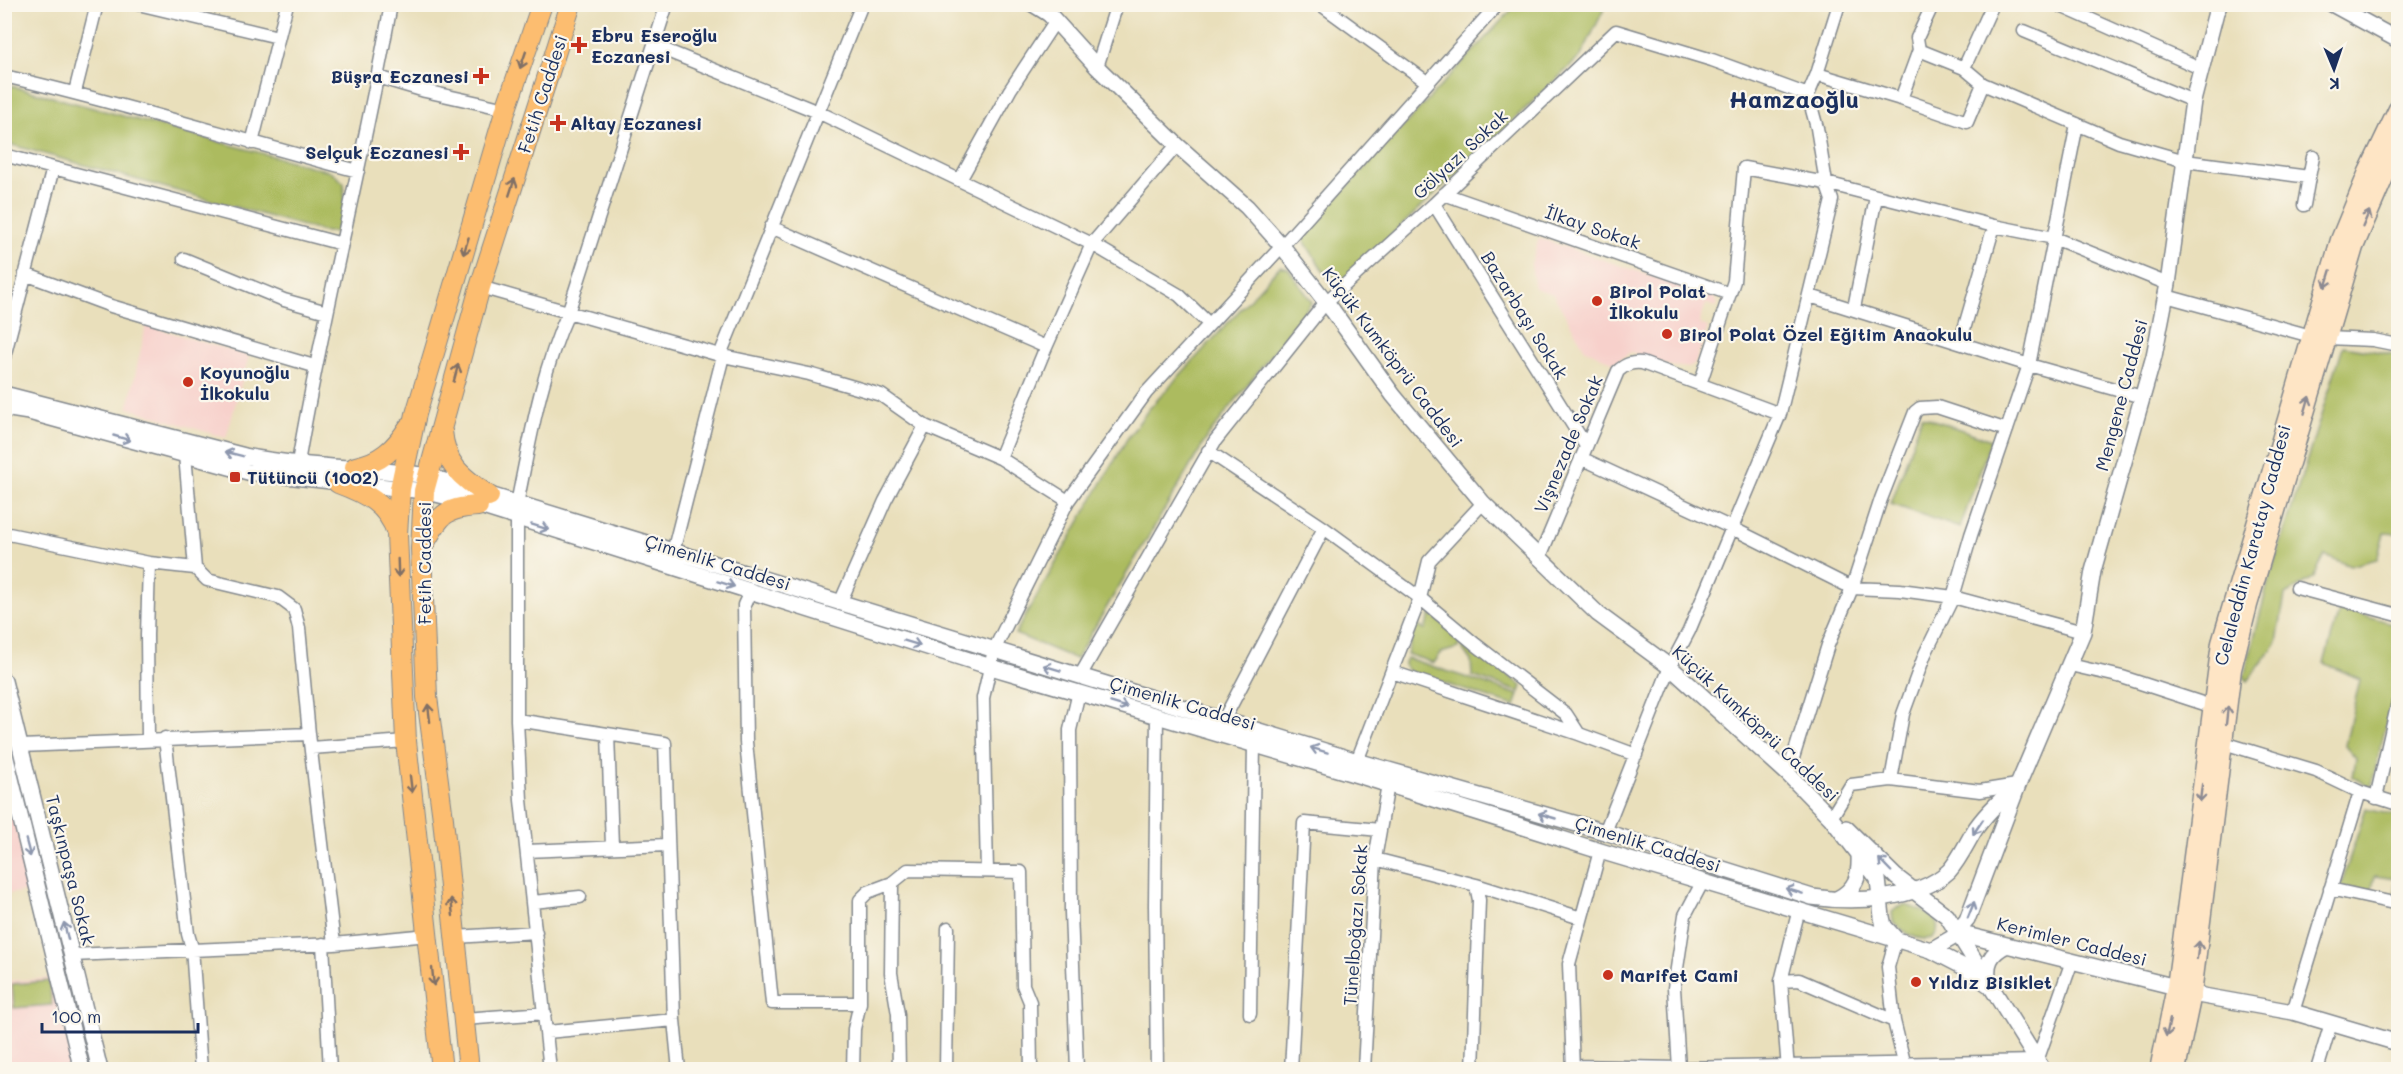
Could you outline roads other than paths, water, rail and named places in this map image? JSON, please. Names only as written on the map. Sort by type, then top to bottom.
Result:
[{"type":"main road","name":"Fetih Caddesi","points":[[442,1070],[406,741],[397,534],[401,480],[416,414],[506,109],[542,4]]},
{"type":"main road","name":"Fetih Caddesi","points":[[469,1070],[443,819],[427,697],[422,549],[426,483],[480,287],[572,4]]},
{"type":"main road","name":"Celaleddin Karatay Caddesi","points":[[2159,1070],[2184,991],[2224,743],[2232,669],[2319,337],[2340,240],[2368,172],[2398,109]]},
{"type":"main road","name":"Celaleddin Karatay Caddesi","points":[[2176,1070],[2211,706],[2221,643],[2319,337],[2354,247],[2398,145]]},
{"type":"main road","points":[[355,467],[368,465],[387,454],[402,438],[416,414]]},
{"type":"main road","points":[[422,549],[436,522],[456,507],[484,501],[449,459],[444,445],[444,417]]},
{"type":"main road","points":[[338,483],[358,490],[381,505],[394,523],[397,534]]},
{"type":"street","points":[[75,92],[97,4]]},
{"type":"street","points":[[138,4],[192,11],[279,37]]},
{"type":"street","points":[[252,143],[287,4]]},
{"type":"street","points":[[298,464],[315,366],[378,77],[391,4]]},
{"type":"street","points":[[550,1070],[521,800],[517,720],[517,512],[536,412],[560,330],[568,313],[667,4]]},
{"type":"street","points":[[673,552],[721,355],[862,4]]},
{"type":"street","points":[[960,180],[1010,90],[1056,20],[1030,4]]},
{"type":"street","name":"Küçük Kumköprü Caddesi","points":[[1040,4],[1097,67],[1177,145],[1247,207],[1282,246],[1326,302],[1393,395],[1483,502],[1598,614],[1670,667],[1788,774],[1831,818],[1878,879],[1884,926],[1896,939]]},
{"type":"street","points":[[1097,67],[1117,4]]},
{"type":"street","points":[[1320,4],[1428,82]]},
{"type":"street","points":[[987,871],[983,698],[994,650],[1068,501],[1146,393],[1282,246],[1498,4]]},
{"type":"street","points":[[1605,832],[1670,667],[1689,631],[1780,414],[1832,200],[1826,183],[1817,128],[1808,94],[1817,74],[1839,4]]},
{"type":"street","points":[[1901,99],[1919,50],[1917,38],[1933,4]]},
{"type":"street","points":[[1964,68],[1993,4]]},
{"type":"street","points":[[2055,4],[2200,68]]},
{"type":"street","name":"Mengene Caddesi","points":[[1931,950],[1943,945],[1958,933],[1973,906],[2018,785],[2083,632],[2093,571],[2154,356],[2167,290],[2193,101],[2200,68],[2220,4]]},
{"type":"street","points":[[2332,4],[2398,40]]},
{"type":"street","name":"Gölyazı Sokak","points":[[1080,676],[1208,451],[1326,302],[1434,204],[1616,31],[1712,60],[1808,94]]},
{"type":"street","points":[[2024,31],[2193,101]]},
{"type":"street","points":[[655,46],[818,112],[1092,244],[1179,295],[1209,324]]},
{"type":"street","points":[[1919,50],[1964,68],[1983,84],[2119,142],[2185,161],[2309,177]]},
{"type":"street","points":[[1817,74],[1967,122],[1983,84]]},
{"type":"street","points":[[4,76],[75,92],[358,171]]},
{"type":"street","points":[[378,77],[425,91],[506,109]]},
{"type":"street","points":[[1892,780],[1903,714],[1925,654],[1953,597],[1971,535],[2029,365],[2077,124]]},
{"type":"street","points":[[1000,458],[1092,244],[1177,145]]},
{"type":"street","points":[[4,155],[342,244]]},
{"type":"street","points":[[2304,205],[2313,157]]},
{"type":"street","points":[[4,357],[53,168]]},
{"type":"street","points":[[1700,384],[1737,266],[1744,168],[1826,183],[1994,226],[2054,238],[2167,290],[2319,337],[2373,340],[2398,345]]},
{"type":"street","name":"İlkay Sokak","points":[[1444,194],[1730,294]]},
{"type":"street","points":[[1854,308],[1876,197]]},
{"type":"street","name":"Bazarbaşı Sokak","points":[[1434,204],[1586,446]]},
{"type":"street","points":[[1960,343],[1994,226]]},
{"type":"street","points":[[771,227],[1046,347]]},
{"type":"street","points":[[184,259],[284,300],[327,312]]},
{"type":"street","points":[[25,274],[111,306],[315,366]]},
{"type":"street","points":[[480,287],[721,355],[809,374],[881,395],[925,426],[1000,458],[1068,501]]},
{"type":"street","points":[[1810,296],[2029,365],[2142,397]]},
{"type":"street","name":"Vişnezade Sokak","points":[[1539,559],[1618,371],[1625,365],[1642,363],[1780,414]]},
{"type":"street","points":[[4,394],[245,456],[298,464],[355,467],[401,480]]},
{"type":"street","points":[[1788,774],[1828,645],[1852,588],[1881,499],[1916,412],[1920,408],[1937,407],[2007,430]]},
{"type":"street","points":[[4,408],[29,412],[248,472],[338,483],[401,480]]},
{"type":"street","points":[[840,603],[885,501],[925,426]]},
{"type":"street","points":[[1208,451],[1324,528],[1420,598],[1475,644],[1566,714],[1580,734]]},
{"type":"street","points":[[185,455],[195,568]]},
{"type":"street","points":[[1581,458],[1732,528],[1852,588],[1900,590],[1953,597],[2083,632]]},
{"type":"street","name":"Çimenlik Caddesi","points":[[401,480],[426,483],[484,501],[750,592],[991,667],[1388,784],[1600,851],[1931,950],[1962,966],[1989,985]]},
{"type":"street","points":[[1357,762],[1420,598],[1429,561],[1483,502]]},
{"type":"street","name":"Çimenlik Caddesi","points":[[517,512],[673,552],[1357,762],[1605,832],[1812,897],[1835,900],[1881,897],[1913,890]]},
{"type":"street","points":[[1223,721],[1324,528]]},
{"type":"street","points":[[4,533],[149,563],[195,568],[207,580],[278,597],[294,609],[299,628],[328,944],[330,1070]]},
{"type":"street","points":[[148,739],[149,563]]},
{"type":"street","points":[[2297,588],[2398,615]]},
{"type":"street","points":[[750,592],[744,604],[746,742],[772,1003],[860,1003]]},
{"type":"street","points":[[2070,665],[2122,677],[2211,706]]},
{"type":"street","points":[[1392,672],[1580,734],[1636,755]]},
{"type":"street","name":"Taşkınpaşa Sokak","points":[[4,681],[100,1070]]},
{"type":"street","points":[[1077,1070],[1071,912],[1070,730],[1079,692]]},
{"type":"street","points":[[2376,798],[2398,706]]},
{"type":"street","points":[[1157,716],[1155,905],[1157,1070]]},
{"type":"street","points":[[517,720],[664,743],[674,1020],[679,1070]]},
{"type":"street","points":[[21,746],[165,738],[309,734]]},
{"type":"street","points":[[608,734],[612,846]]},
{"type":"street","points":[[165,738],[188,934],[192,948],[201,1070]]},
{"type":"street","points":[[311,748],[406,741]]},
{"type":"street","points":[[2224,743],[2316,771],[2360,792],[2398,804]]},
{"type":"street","points":[[1250,1014],[1254,744]]},
{"type":"street","points":[[4,750],[11,811],[82,1070]]},
{"type":"street","points":[[1831,818],[1851,785],[1892,780],[1969,791],[2018,785]]},
{"type":"street","name":"Tünelboğazı Sokak","points":[[1364,1070],[1375,859],[1388,784]]},
{"type":"street","name":"Mengene Caddesi","points":[[1913,890],[1939,878],[1950,869],[1986,815],[2018,785]]},
{"type":"street","points":[[2293,1012],[2360,792]]},
{"type":"street","name":"Küçük Kumköprü Caddesi","points":[[1831,818],[1858,839],[1896,877],[1947,916],[2040,1065]]},
{"type":"street","points":[[1291,1070],[1304,823],[1380,830]]},
{"type":"street","points":[[527,851],[667,845]]},
{"type":"street","points":[[1600,851],[1569,964],[1573,1068],[1788,1067],[1904,1062],[2040,1065],[2072,961]]},
{"type":"street","points":[[1835,900],[1846,894],[1857,880],[1860,870],[1859,855]]},
{"type":"street","points":[[1375,859],[1476,885],[1581,918]]},
{"type":"street","points":[[853,1070],[854,1029],[860,1003],[860,900],[868,891],[892,883],[908,870],[1021,872],[1023,985],[1030,1002],[1031,1070]]},
{"type":"street","points":[[1679,1068],[1674,988],[1685,915],[1703,881]]},
{"type":"street","points":[[892,883],[891,973],[898,1014],[899,1070]]},
{"type":"street","points":[[1473,1070],[1479,900],[1476,885]]},
{"type":"street","points":[[2330,889],[2398,904]]},
{"type":"street","points":[[532,902],[580,897]]},
{"type":"street","points":[[1788,1067],[1781,981],[1799,909]]},
{"type":"street","points":[[946,1070],[948,928]]},
{"type":"street","points":[[455,937],[536,932]]},
{"type":"street","name":"Kerimler Caddesi","points":[[1958,933],[2184,991],[2293,1012],[2398,1043]]},
{"type":"street","points":[[72,955],[192,948],[328,944],[428,935]]},
{"type":"street","points":[[1896,939],[1888,968],[1894,1022],[1904,1062]]},
{"type":"street","points":[[1989,985],[1987,973],[1989,960],[1996,951],[2007,945]]},
{"type":"street","points":[[1781,981],[1799,980],[1894,1022]]},
{"type":"street","points":[[464,1019],[545,1013]]},
{"type":"street","points":[[547,1032],[674,1020]]},
{"type":"street","points":[[2317,1070],[2331,1023]]},
{"type":"place","name":"Ebru Eseroğlu Eczanesi","points":[[579,45]]},
{"type":"place","name":"Büşra Eczanesi","points":[[481,76]]},
{"type":"place","name":"Altay Eczanesi","points":[[558,123]]},
{"type":"place","name":"Selçuk Eczanesi","points":[[461,152]]},
{"type":"place","name":"Birol Polat İlkokulu","points":[[1597,301]]},
{"type":"place","name":"Birol Polat Özel Eğitim Anaokulu","points":[[1667,334]]},
{"type":"place","name":"Koyunoğlu İlkokulu","points":[[188,382]]},
{"type":"place","name":"Tütüncü (1002)","points":[[235,477]]},
{"type":"place","name":"Marifet Cami","points":[[1608,975]]},
{"type":"place","name":"Yıldız Bisiklet","points":[[1916,982]]},
{"type":"district","name":"Hamzaoğlu","points":[[1794,98]]}]
